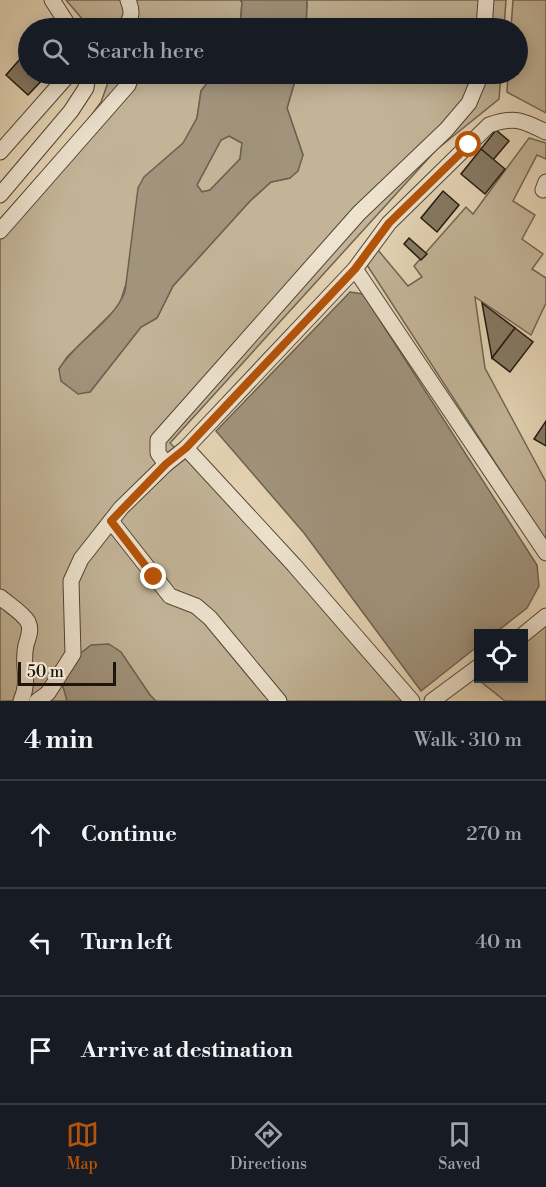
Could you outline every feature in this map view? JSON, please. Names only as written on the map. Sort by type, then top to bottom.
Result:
[{"type":"street","points":[[52,0],[64,18]]},
{"type":"street","points":[[128,0],[132,18]]},
{"type":"street","points":[[485,18],[486,0]]},
{"type":"street","points":[[0,152],[60,84]]},
{"type":"street","points":[[0,195],[47,142],[71,111],[87,84]]},
{"type":"street","points":[[0,231],[128,84]]},
{"type":"street","points":[[166,464],[158,453],[158,440],[359,213],[446,130],[469,103],[477,84]]},
{"type":"street","points":[[37,701],[48,693],[72,654],[71,581],[81,559],[111,521],[166,464],[186,448],[355,269],[389,223],[489,125],[507,119],[527,122],[546,132]]},
{"type":"street","points":[[446,130],[469,145]]},
{"type":"street","points":[[355,269],[546,553]]},
{"type":"street","points":[[186,448],[294,565],[412,701]]},
{"type":"street","points":[[111,521],[170,596],[196,606],[210,618],[279,701]]},
{"type":"street","points":[[0,597],[28,622],[30,630],[24,655],[26,692],[21,701]]},
{"type":"street","points":[[528,631],[546,616]]},
{"type":"street","points":[[432,701],[474,670]]},
{"type":"shaded area","points":[[66,0],[240,0],[242,2],[241,18],[81,18]]},
{"type":"shaded area","points":[[240,0],[307,0],[306,18],[241,18],[242,2]]},
{"type":"shaded area","points":[[307,0],[506,0],[505,18],[306,18]]},
{"type":"shaded area","points":[[513,0],[546,0],[546,113],[507,92],[507,84],[528,84],[528,18],[512,18]]},
{"type":"shaded area","points":[[107,84],[206,84],[201,91],[197,118],[183,144],[165,160],[119,306],[67,357],[59,369],[90,392],[141,327],[157,318],[173,286],[250,201],[271,182],[290,178],[303,155],[287,108],[294,84],[500,84],[499,99],[436,150],[170,443],[303,575],[407,701],[0,701],[0,219],[85,124],[101,102]]},
{"type":"shaded area","points":[[206,84],[294,84],[287,108],[303,155],[298,171],[290,178],[271,182],[250,201],[173,286],[157,318],[141,327],[90,392],[78,394],[61,381],[59,369],[119,303],[125,292],[138,188],[144,177],[183,143],[197,118],[201,91]],"holes":[[[229,136],[242,143],[240,159],[210,190],[202,192],[197,185],[221,140]]]},
{"type":"shaded area","points":[[229,136],[242,143],[240,159],[210,190],[202,192],[197,185],[221,140]]},
{"type":"shaded area","points":[[529,138],[546,143],[546,159],[537,155],[513,201],[535,215],[522,239],[543,254],[532,269],[546,278],[546,303],[531,335],[475,297],[485,368],[546,482],[546,541],[367,265],[378,250],[408,286],[422,277],[414,266],[466,207],[473,214]]},
{"type":"shaded area","points":[[350,292],[363,294],[537,565],[539,586],[527,608],[500,629],[474,629],[474,649],[421,691],[304,533],[216,431]]},
{"type":"shaded area","points":[[546,623],[546,701],[505,701],[482,683],[528,683],[528,637]]},
{"type":"shaded area","points":[[109,644],[121,652],[156,701],[67,701],[62,683],[71,661],[91,645]]},
{"type":"building","points":[[18,61],[18,84],[38,84],[28,95],[6,75]]},
{"type":"building","points":[[496,130],[509,141],[493,160],[481,149]]},
{"type":"building","points":[[481,149],[505,169],[485,194],[461,174]]},
{"type":"building","points":[[443,191],[459,205],[437,232],[421,218]]},
{"type":"building","points":[[409,238],[427,254],[421,260],[404,244]]},
{"type":"building","points":[[482,303],[515,328],[492,358]]},
{"type":"building","points":[[515,328],[533,342],[510,372],[492,358]]},
{"type":"building","points":[[546,421],[546,446],[534,439]]},
{"type":"route","points":[[154,577],[111,521],[166,464],[186,448],[355,269],[389,223],[469,145]]}]
